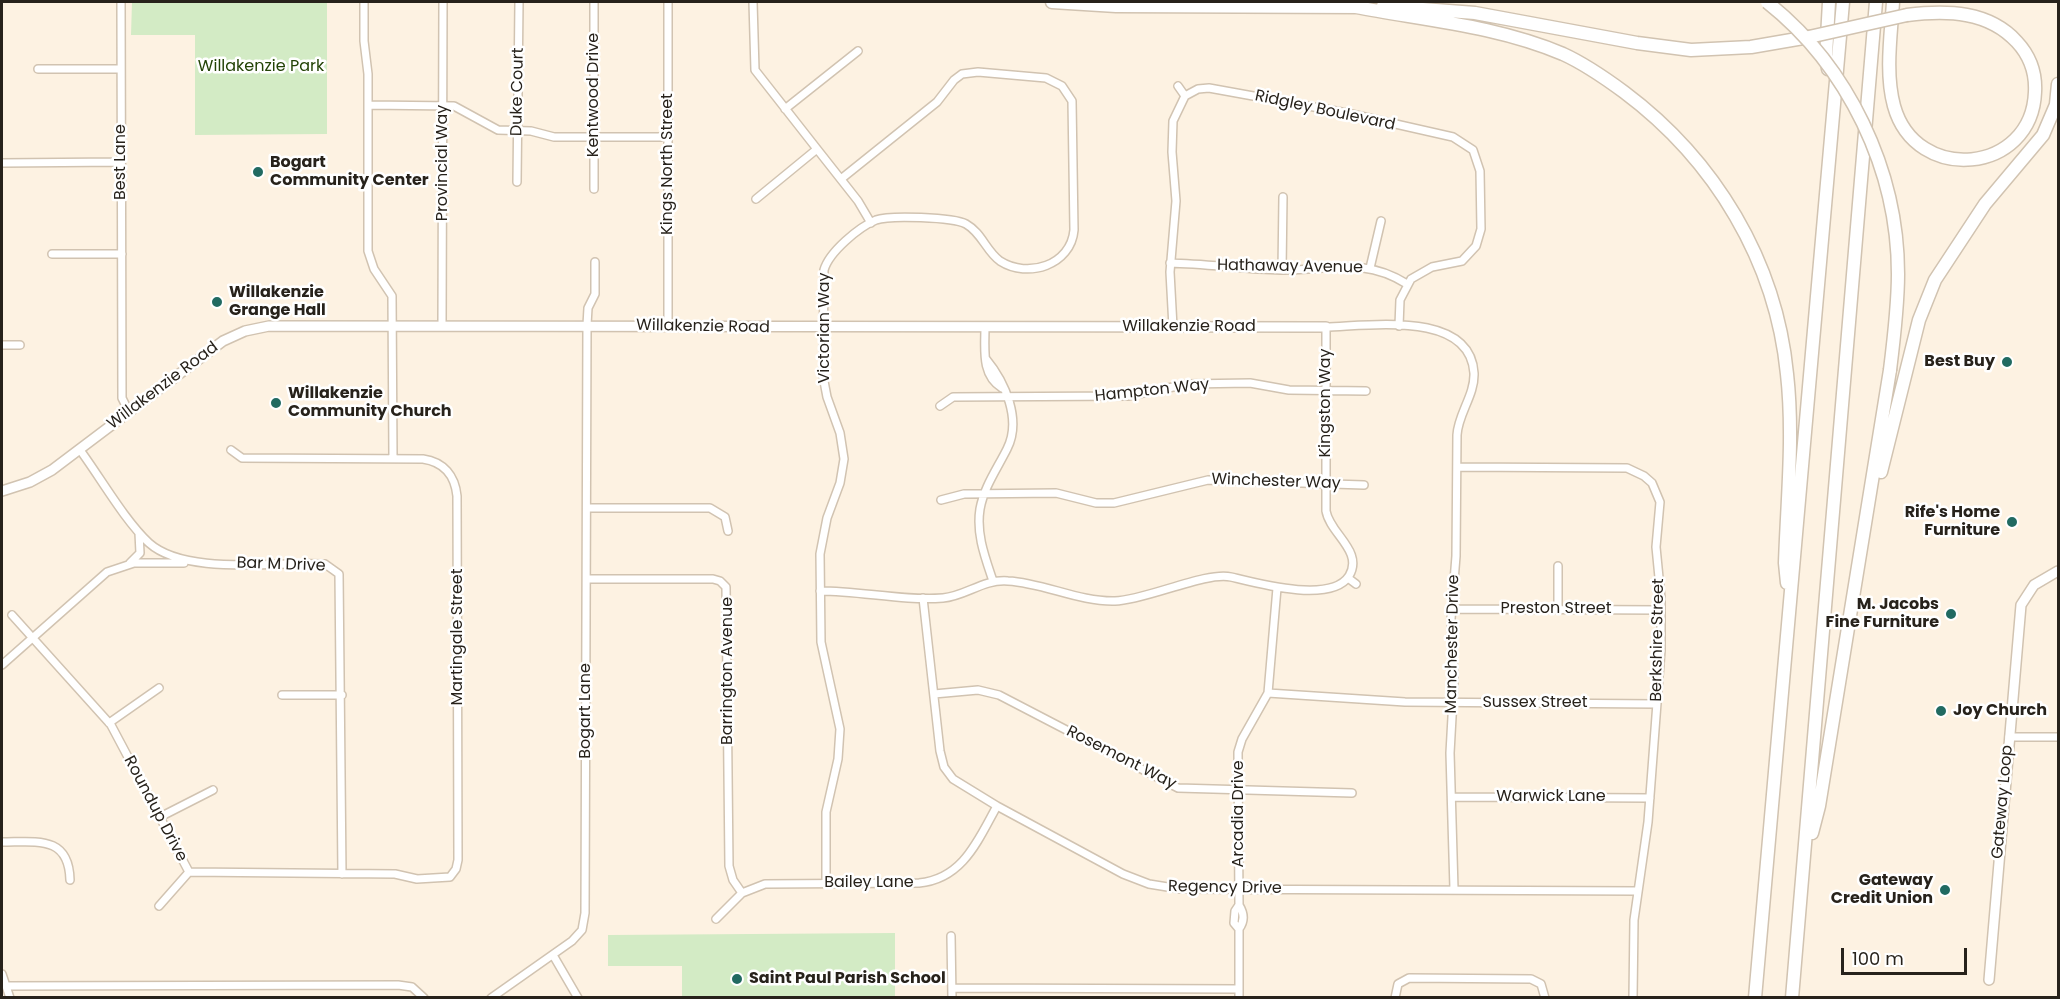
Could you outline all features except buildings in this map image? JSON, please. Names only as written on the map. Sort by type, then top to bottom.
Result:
[{"type":"highway","points":[[1052,2],[1116,6],[1410,7],[1475,13],[1646,45],[1691,50],[1751,47],[1809,37],[1908,15],[1941,12],[1982,18],[2005,30],[2022,47],[2034,75],[2034,103],[2021,131],[2005,148],[1984,158],[1955,160],[1925,150],[1906,131],[1894,106],[1891,86],[1893,2]]},
{"type":"highway","points":[[1767,2],[1797,28],[1826,63],[1850,98],[1876,153],[1890,203],[1897,248],[1898,295],[1890,370],[1819,806],[1803,869]]},
{"type":"highway","points":[[1829,2],[1826,55],[1834,105]]},
{"type":"highway","points":[[1755,998],[1843,2]]},
{"type":"highway","points":[[1792,998],[1876,2]]},
{"type":"highway","points":[[1356,7],[1467,26],[1513,37],[1564,55],[1596,72],[1650,112],[1690,152],[1723,194],[1762,269],[1776,312],[1785,354],[1789,396],[1785,564],[1789,597]]},
{"type":"highway","points":[[1867,516],[1879,480],[1919,320],[1935,279],[1985,204],[2036,144],[2050,122],[2057,102],[2058,84]]},
{"type":"street","name":"Best Lane","points":[[122,2],[122,398],[129,412]]},
{"type":"street","points":[[364,2],[368,105],[368,251],[374,269],[391,292],[393,458]]},
{"type":"street","name":"Provincial Way","points":[[442,325],[443,2]]},
{"type":"street","name":"Duke Court","points":[[517,182],[519,2]]},
{"type":"street","name":"Kentwood Drive","points":[[594,2],[594,189]]},
{"type":"street","name":"Kings North Street","points":[[668,2],[668,327]]},
{"type":"street","points":[[753,2],[755,70],[841,179],[870,223]]},
{"type":"street","points":[[785,109],[858,51]]},
{"type":"street","points":[[38,69],[121,69]]},
{"type":"street","name":"Victorian Way","points":[[826,883],[825,812],[837,764],[840,729],[835,696],[822,649],[821,539],[840,483],[844,459],[840,434],[824,383],[822,327],[823,275],[826,264],[836,250],[870,223],[885,218],[954,220],[976,231],[992,254],[1006,264],[1033,267],[1058,260],[1070,246],[1074,230],[1074,110],[1069,95],[1057,82],[1046,78],[978,72],[962,74],[954,80],[937,102],[841,179]]},
{"type":"street","points":[[1173,327],[1170,263],[1176,201],[1173,126],[1176,110],[1185,96],[1178,86]]},
{"type":"street","name":"Ridgley Boulevard","points":[[1185,96],[1198,89],[1220,89],[1453,137],[1469,146],[1476,154],[1480,171],[1481,229],[1476,246],[1462,261],[1426,269],[1407,284]]},
{"type":"street","points":[[368,105],[443,105],[460,108],[498,130],[554,137],[668,136]]},
{"type":"street","points":[[756,199],[817,149]]},
{"type":"street","points":[[2,163],[121,162]]},
{"type":"street","points":[[1282,270],[1283,197]]},
{"type":"street","points":[[1370,268],[1381,221]]},
{"type":"street","points":[[52,254],[122,254]]},
{"type":"street","name":"Bogart Lane","points":[[553,956],[579,934],[585,914],[588,579],[587,326],[588,309],[595,294],[595,262]]},
{"type":"street","name":"Hathaway Avenue","points":[[1170,263],[1282,270],[1344,266],[1370,268],[1407,284]]},
{"type":"street","points":[[1399,326],[1400,300],[1407,284]]},
{"type":"street","name":"Willakenzie Road","points":[[2,491],[40,477],[80,450],[204,354],[245,331],[278,325],[1399,326],[1429,328],[1454,337]]},
{"type":"street","points":[[985,327],[986,369],[1008,397],[1012,417],[1012,437],[984,494],[979,534],[993,581]]},
{"type":"street","name":"Kingston Way","points":[[1326,327],[1328,520],[1352,557],[1348,578]]},
{"type":"street","name":"Manchester Drive","points":[[1454,337],[1467,352],[1474,374],[1471,390],[1458,420],[1456,556],[1451,609],[1453,702],[1450,753],[1454,889]]},
{"type":"street","points":[[2,345],[20,345]]},
{"type":"street","name":"Hampton Way","points":[[940,406],[953,397],[1128,396],[1188,384],[1251,383],[1286,390],[1366,391]]},
{"type":"street","name":"Bar M Drive","points":[[80,450],[138,531],[161,552],[195,563],[321,564],[335,568],[341,581],[342,874]]},
{"type":"street","name":"Martingale Street","points":[[231,450],[242,458],[423,459],[436,462],[452,476],[457,491],[458,863]]},
{"type":"street","name":"Berkshire Street","points":[[1457,467],[1620,468],[1644,476],[1656,488],[1660,498],[1656,547],[1661,610],[1657,704],[1650,798],[1637,891],[1633,941],[1633,998]]},
{"type":"street","name":"Winchester Way","points":[[941,500],[959,495],[1061,494],[1108,504],[1208,480],[1364,485]]},
{"type":"street","points":[[587,508],[705,508],[721,513],[727,522],[728,531]]},
{"type":"street","points":[[2,665],[104,574],[128,564],[140,553],[138,531]]},
{"type":"street","points":[[128,564],[195,563]]},
{"type":"street","points":[[1558,566],[1558,609]]},
{"type":"street","name":"Gateway Loop","points":[[1989,980],[2021,605],[2026,594],[2034,585],[2058,571]]},
{"type":"street","points":[[820,591],[858,591],[894,598],[951,597],[993,581],[1016,582],[1103,600],[1134,599],[1220,576],[1277,588],[1329,587],[1348,578],[1356,584]]},
{"type":"street","name":"Barrington Avenue","points":[[588,579],[724,580],[728,594],[729,866],[732,880],[742,893]]},
{"type":"street","name":"Arcadia Drive","points":[[1239,998],[1239,928],[1243,923],[1243,911],[1239,905],[1239,747],[1268,693],[1277,588]]},
{"type":"street","name":"Regency Drive","points":[[923,598],[940,752],[946,771],[958,784],[1139,881],[1180,889],[1637,891]]},
{"type":"street","name":"Preston Street","points":[[1451,609],[1661,610]]},
{"type":"street","name":"Roundup Drive","points":[[12,615],[109,723],[189,872],[395,874],[415,879],[445,879],[454,873],[458,863]]},
{"type":"street","points":[[109,723],[159,688]]},
{"type":"street","name":"Rosemont Way","points":[[934,694],[978,690],[999,695],[1171,786],[1193,790],[1352,793]]},
{"type":"street","name":"Sussex Street","points":[[1268,693],[1387,702],[1657,704]]},
{"type":"street","points":[[282,695],[342,695]]},
{"type":"street","points":[[2009,736],[2058,737]]},
{"type":"street","points":[[160,817],[213,790]]},
{"type":"street","name":"Warwick Lane","points":[[1452,797],[1650,798]]},
{"type":"street","name":"Bailey Lane","points":[[716,919],[742,893],[765,884],[919,883],[943,877],[969,856],[997,806]]},
{"type":"street","points":[[2,842],[40,842],[57,847],[68,861],[70,880]]},
{"type":"street","points":[[159,906],[189,872]]},
{"type":"street","points":[[951,936],[952,998]]},
{"type":"street","points":[[491,998],[553,956],[578,998]]},
{"type":"street","points":[[2,974],[10,998]]},
{"type":"street","points":[[1395,998],[1396,987],[1401,981],[1409,978],[1432,978],[1531,979],[1541,984],[1545,998]]},
{"type":"street","points":[[6,986],[398,985],[412,987],[424,998]]},
{"type":"street","points":[[952,988],[1239,989]]},
{"type":"street","points":[[1061,988],[1061,998]]},
{"type":"green space","name":"Willakenzie Park","points":[[132,2],[327,2],[327,134],[195,135],[195,35],[131,35]]},
{"type":"green space","name":"Saint Paul Parish School","points":[[895,933],[895,997],[682,997],[682,966],[608,966],[608,935]]},
{"type":"place","name":"Bogart Community Center","points":[[258,172]]},
{"type":"place","name":"Willakenzie Grange Hall","points":[[217,302]]},
{"type":"place","name":"Best Buy","points":[[2007,362]]},
{"type":"place","name":"Willakenzie Community Church","points":[[276,403]]},
{"type":"place","name":"Rife's Home Furniture","points":[[2012,522]]},
{"type":"place","name":"M. Jacobs Fine Furniture","points":[[1951,614]]},
{"type":"place","name":"Joy Church","points":[[1941,711]]},
{"type":"place","name":"Gateway Credit Union","points":[[1945,890]]},
{"type":"place","name":"Saint Paul Parish School","points":[[737,979]]}]
